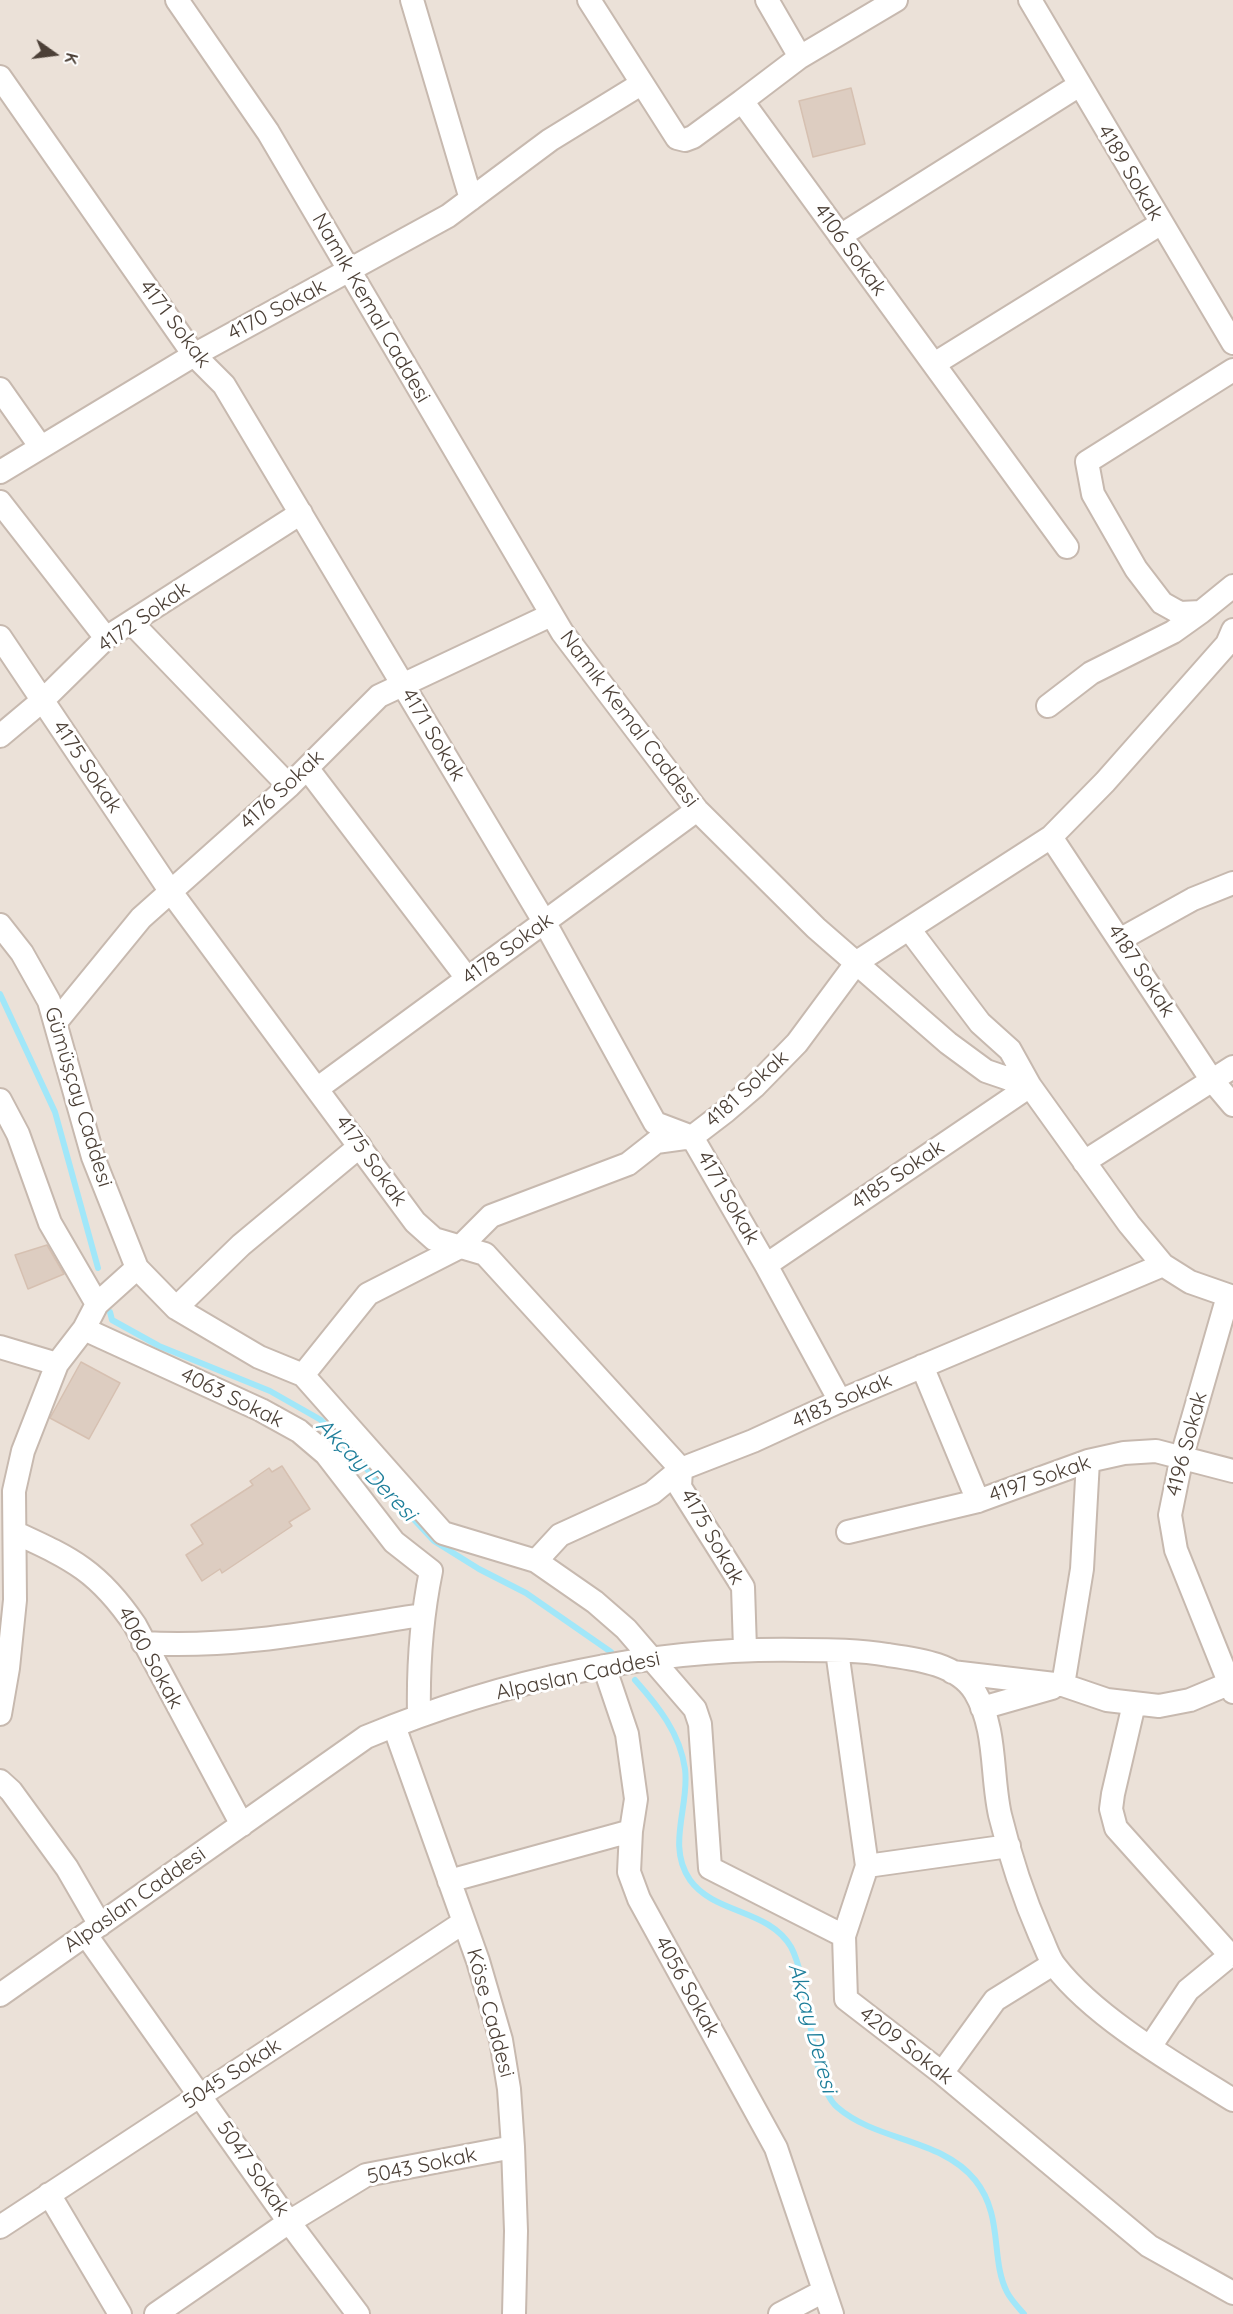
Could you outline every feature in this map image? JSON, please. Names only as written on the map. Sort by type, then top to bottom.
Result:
[{"type":"street","points":[[412,0],[471,200]]},
{"type":"street","points":[[589,0],[672,132],[677,138],[685,140],[693,137],[800,57],[896,0]]},
{"type":"street","points":[[767,0],[800,57]]},
{"type":"street","name":"4189 Sokak","points":[[1030,0],[1078,86],[1233,343]]},
{"type":"street","name":"Namık Kemal Caddesi","points":[[178,1],[268,132],[348,272],[552,615],[696,810],[816,928],[948,1043],[986,1071],[1030,1086]]},
{"type":"street","name":"4171 Sokak","points":[[0,76],[194,355],[224,386],[544,923],[655,1124],[692,1137],[766,1265],[840,1401]]},
{"type":"street","name":"4170 Sokak","points":[[0,472],[194,355],[448,216],[550,140],[641,84]]},
{"type":"street","points":[[840,236],[1078,86]]},
{"type":"street","name":"4106 Sokak","points":[[742,101],[1067,548]]},
{"type":"street","points":[[934,364],[1160,224]]},
{"type":"street","points":[[1201,612],[1180,613],[1162,603],[1142,577],[1093,494],[1087,462],[1233,370]]},
{"type":"street","points":[[0,389],[40,446]]},
{"type":"street","points":[[0,502],[106,638]]},
{"type":"street","name":"4172 Sokak","points":[[0,736],[43,700],[106,638],[301,513]]},
{"type":"street","points":[[1048,706],[1091,673],[1173,632],[1233,586]]},
{"type":"street","name":"4176 Sokak","points":[[56,1022],[141,918],[289,786],[380,696],[552,615]]},
{"type":"street","points":[[132,622],[289,786]]},
{"type":"street","name":"4175 Sokak","points":[[0,637],[171,892],[415,1222],[435,1239],[485,1254],[681,1469],[680,1488],[743,1587],[745,1649]]},
{"type":"street","name":"4181 Sokak","points":[[303,1375],[368,1294],[460,1247],[491,1216],[628,1164],[656,1143],[692,1137],[754,1087],[797,1044],[857,962],[1051,837],[1105,782],[1231,644]]},
{"type":"street","points":[[307,768],[467,978]]},
{"type":"street","name":"4178 Sokak","points":[[318,1088],[696,810]]},
{"type":"street","name":"4187 Sokak","points":[[1051,837],[1121,939],[1211,1079],[1233,1105]]},
{"type":"street","points":[[1121,939],[1193,899],[1233,883]]},
{"type":"street","name":"Gümüşçay Caddesi","points":[[0,925],[22,954],[50,1001],[93,1157],[137,1269],[176,1308],[259,1357],[303,1375],[443,1533],[536,1561],[618,1622],[650,1657]]},
{"type":"street","points":[[909,929],[980,1023],[1010,1050],[1030,1086],[1084,1162],[1163,1265],[1190,1282],[1231,1297]]},
{"type":"street","points":[[1084,1162],[1233,1067]]},
{"type":"street","name":"4185 Sokak","points":[[766,1265],[1030,1086]]},
{"type":"street","points":[[0,1100],[18,1134],[50,1223],[97,1304]]},
{"type":"street","points":[[176,1308],[242,1245],[360,1146]]},
{"type":"street","name":"4183 Sokak","points":[[536,1561],[560,1535],[652,1493],[681,1469],[753,1442],[840,1401],[1163,1265]]},
{"type":"street","points":[[0,1714],[12,1635],[16,1533],[14,1491],[23,1451],[57,1364],[84,1329],[97,1304],[137,1269]]},
{"type":"street","name":"4196 Sokak","points":[[1231,1297],[1182,1456],[1171,1501],[1172,1530],[1176,1550],[1232,1686]]},
{"type":"street","name":"4063 Sokak","points":[[84,1329],[251,1405],[299,1431],[326,1454],[394,1542],[431,1571],[422,1615],[418,1659],[419,1715]]},
{"type":"street","points":[[0,1347],[57,1364]]},
{"type":"street","points":[[922,1366],[978,1501]]},
{"type":"street","name":"4197 Sokak","points":[[848,1532],[978,1501],[1088,1461],[1124,1453],[1156,1452],[1182,1456],[1233,1471]]},
{"type":"street","points":[[1063,1685],[1082,1569],[1088,1461]]},
{"type":"street","name":"4060 Sokak","points":[[16,1533],[60,1552],[87,1569],[115,1596],[242,1825]]},
{"type":"street","points":[[143,1643],[186,1646],[229,1643],[422,1615]]},
{"type":"street","name":"Alpaslan Caddesi","points":[[0,1995],[366,1737],[419,1715],[523,1685],[650,1657],[745,1649],[837,1651],[927,1662],[952,1672],[970,1685],[982,1708],[992,1748],[997,1802],[1009,1846],[1027,1905],[1053,1964],[1080,1994],[1150,2047],[1233,2100]]},
{"type":"street","points":[[650,1657],[695,1709],[700,1724],[710,1868],[844,1936],[867,1866],[837,1651]]},
{"type":"street","name":"4056 Sokak","points":[[604,1666],[627,1734],[636,1799],[631,1831],[629,1872],[639,1899],[776,2148],[832,2314]]},
{"type":"street","points":[[952,1672],[1063,1685],[1107,1700],[1159,1706],[1176,1704],[1232,1686]]},
{"type":"street","points":[[982,1708],[1063,1685]]},
{"type":"street","points":[[1134,1704],[1113,1794],[1111,1809],[1116,1828],[1232,1954],[1188,1990],[1150,2047]]},
{"type":"street","name":"Köse Caddesi","points":[[394,1726],[464,1922],[501,2040],[509,2090],[513,2147],[516,2230],[514,2314]]},
{"type":"street","name":"5047 Sokak","points":[[0,1781],[11,1791],[67,1868],[93,1930],[200,2095],[289,2222],[358,2314]]},
{"type":"street","points":[[449,1881],[631,1831]]},
{"type":"street","points":[[867,1866],[1009,1846]]},
{"type":"street","name":"5045 Sokak","points":[[0,2227],[464,1922]]},
{"type":"street","name":"4209 Sokak","points":[[844,1936],[846,1999],[942,2073],[1149,2246],[1233,2293]]},
{"type":"street","points":[[942,2073],[995,2000],[1053,1964]]},
{"type":"street","name":"5043 Sokak","points":[[156,2314],[289,2222],[366,2175],[513,2147]]},
{"type":"street","points":[[50,2194],[120,2314]]},
{"type":"street","points":[[780,2314],[824,2291]]},
{"type":"shaded area","points":[[0,0],[1233,0],[1233,2314],[0,2314]]},
{"type":"building","points":[[851,88],[865,144],[813,157],[799,101]]},
{"type":"building","points":[[47,1245],[64,1274],[28,1289],[15,1255]]},
{"type":"building","points":[[81,1362],[120,1383],[89,1439],[50,1418]]},
{"type":"building","points":[[282,1466],[310,1509],[289,1522],[292,1526],[222,1573],[220,1569],[202,1581],[186,1555],[203,1544],[191,1525],[253,1485],[250,1481],[269,1468],[272,1472]]},
{"type":"waterway","name":"Akçay Deresi","points":[[0,994],[55,1112],[98,1268]]},
{"type":"waterway","name":"Akçay Deresi","points":[[110,1312],[112,1320],[159,1346],[270,1391],[321,1420],[434,1541],[479,1569],[526,1593],[611,1652]]},
{"type":"waterway","name":"Akçay Deresi","points":[[635,1680],[667,1721],[682,1756],[686,1783],[679,1839],[683,1867],[690,1880],[700,1891],[713,1899],[769,1925],[791,1947],[803,1984],[821,2078],[828,2095],[837,2107],[871,2127],[945,2156],[961,2166],[975,2180],[990,2208],[1002,2279],[1009,2295],[1024,2314]]}]
